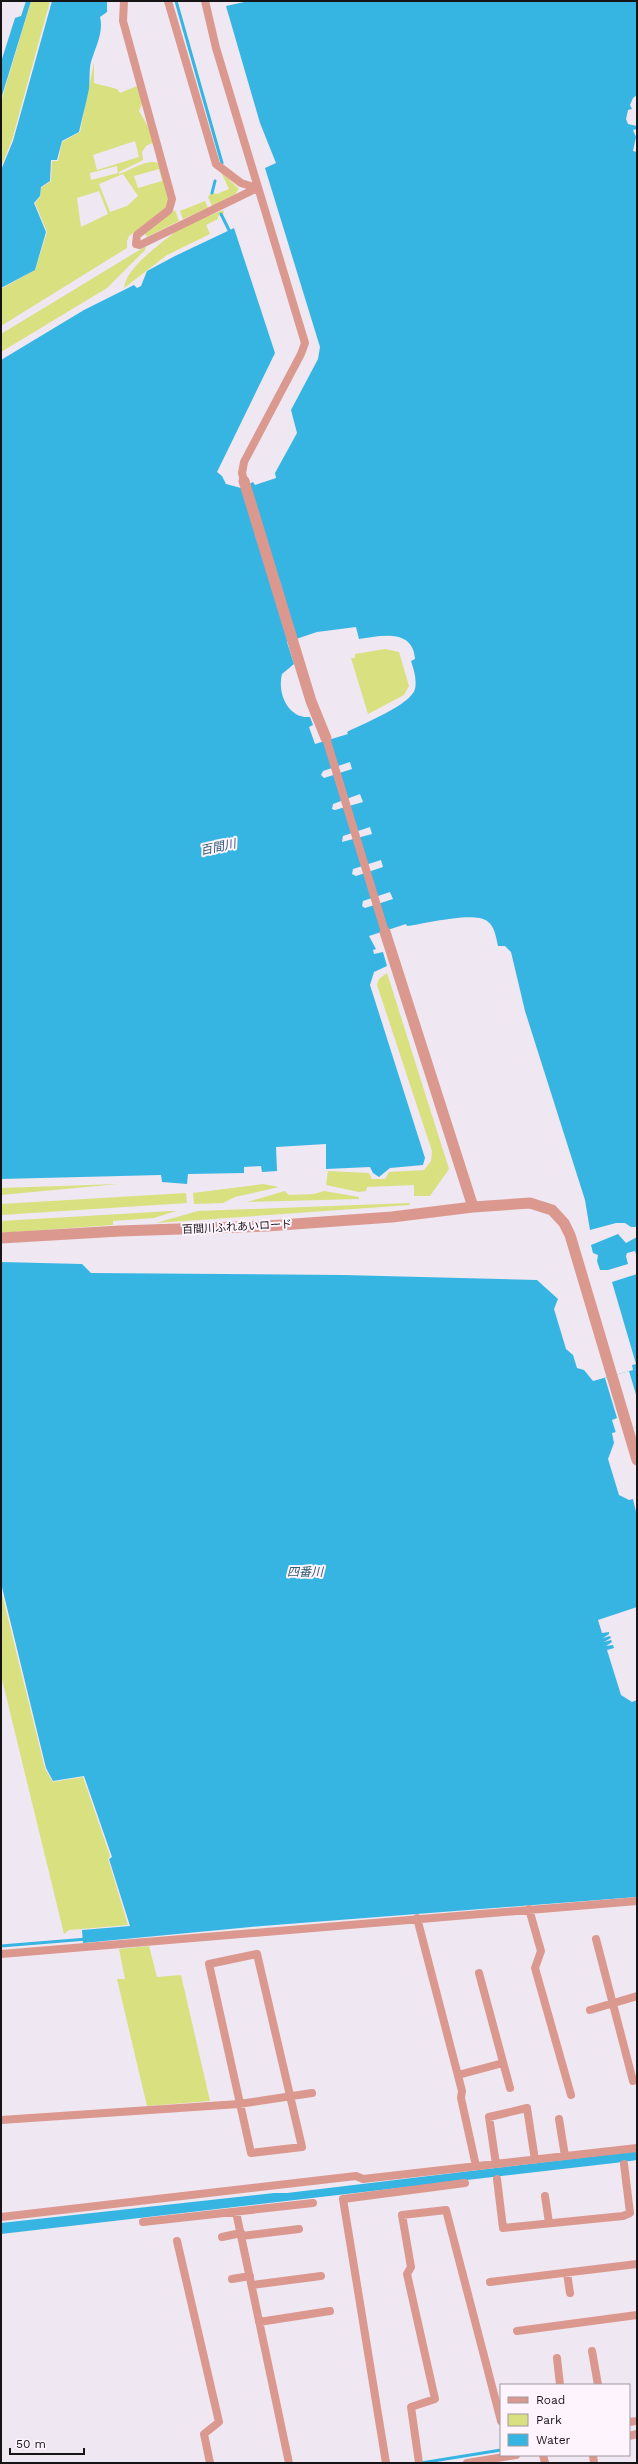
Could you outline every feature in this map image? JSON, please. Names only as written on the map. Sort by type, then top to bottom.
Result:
[{"type":"street","points":[[124,1],[123,21],[172,199],[169,210],[137,235],[136,244],[140,245],[257,188]]},
{"type":"street","points":[[168,1],[216,164],[241,184],[257,188]]},
{"type":"street","points":[[205,1],[216,48],[305,343],[302,354],[244,462],[242,473],[293,644],[315,712],[326,738],[385,932],[473,1207]]},
{"type":"street","name":"百間川ふれあいロード","points":[[1,1238],[120,1231],[267,1226],[392,1217],[473,1207],[530,1203],[545,1206],[558,1215],[570,1235],[637,1460]]},
{"type":"street","points":[[1,1954],[417,1918],[637,1901]]},
{"type":"street","points":[[529,1910],[541,1951],[535,1968],[571,2095]]},
{"type":"street","points":[[417,1918],[458,2074],[476,2166]]},
{"type":"street","points":[[596,1939],[633,2081]]},
{"type":"street","points":[[257,1954],[291,2096],[302,2147],[251,2153],[209,1964],[257,1954]]},
{"type":"street","points":[[479,1973],[510,2088]]},
{"type":"street","points":[[590,2010],[637,1996]]},
{"type":"street","points":[[458,2074],[503,2063]]},
{"type":"street","points":[[1,2120],[239,2104],[312,2093]]},
{"type":"street","points":[[496,2164],[489,2117],[527,2108],[535,2160]]},
{"type":"street","points":[[558,2119],[565,2156]]},
{"type":"street","points":[[1,2217],[356,2176],[363,2179],[637,2148]]},
{"type":"street","points":[[497,2179],[503,2228],[623,2216],[630,2213],[624,2164]]},
{"type":"street","points":[[386,2463],[344,2199],[465,2183]]},
{"type":"street","points":[[545,2196],[549,2223]]},
{"type":"street","points":[[144,2222],[313,2203]]},
{"type":"street","points":[[419,2461],[411,2407],[435,2399],[407,2274],[411,2267],[402,2215],[446,2210],[500,2417]]},
{"type":"street","points":[[236,2212],[289,2463]]},
{"type":"street","points":[[222,2237],[299,2229]]},
{"type":"street","points":[[177,2241],[219,2422],[204,2434],[210,2463]]},
{"type":"street","points":[[490,2282],[637,2264]]},
{"type":"street","points":[[567,2273],[570,2293]]},
{"type":"street","points":[[232,2279],[250,2276]]},
{"type":"street","points":[[252,2285],[322,2276]]},
{"type":"street","points":[[260,2322],[330,2311]]},
{"type":"street","points":[[517,2330],[637,2314]]},
{"type":"street","points":[[592,2351],[598,2384]]},
{"type":"street","points":[[557,2358],[560,2384]]},
{"type":"street","points":[[467,2463],[504,2456]]},
{"type":"green space","points":[[31,1],[50,1],[12,140],[1,167],[1,102]]},
{"type":"green space","points":[[94,62],[94,83],[117,89],[120,93],[137,86],[143,101],[139,111],[150,130],[154,142],[146,146],[142,152],[143,160],[119,172],[119,174],[145,163],[155,162],[160,164],[170,201],[168,207],[129,236],[127,248],[1,326],[1,289],[35,270],[47,232],[35,203],[40,197],[41,188],[51,181],[52,161],[58,161],[62,142],[80,132]],"holes":[[[135,141],[139,157],[97,170],[93,155]],[[117,166],[118,173],[91,180],[90,173]],[[159,169],[162,181],[138,188],[134,176]],[[123,174],[138,196],[127,206],[110,212],[99,184]],[[99,191],[108,214],[81,227],[77,198]]]},
{"type":"green space","points":[[221,172],[239,189],[235,194],[212,206],[208,197],[211,193],[217,194],[229,189]]},
{"type":"green space","points":[[205,201],[208,208],[183,219],[180,211]]},
{"type":"green space","points":[[175,210],[179,221],[147,237],[144,232]]},
{"type":"green space","points":[[223,210],[224,213],[218,216],[218,219],[206,225],[210,234],[167,255],[124,288],[126,281],[135,267],[142,259],[164,241],[182,228]]},
{"type":"green space","points":[[146,246],[145,250],[107,288],[1,352],[1,334]]},
{"type":"green space","points":[[385,649],[399,652],[409,686],[404,695],[368,714],[351,658],[355,658],[355,654]]},
{"type":"green space","points":[[387,973],[449,1169],[430,1196],[414,1196],[414,1185],[367,1187],[366,1191],[359,1192],[326,1185],[328,1171],[369,1173],[372,1179],[385,1179],[389,1172],[424,1170],[431,1161],[432,1151],[377,985],[379,979]]},
{"type":"green space","points":[[118,1184],[1,1195],[1,1188]]},
{"type":"green space","points":[[263,1184],[279,1187],[235,1197],[223,1203],[194,1204],[193,1193]]},
{"type":"green space","points":[[285,1191],[289,1195],[314,1194],[324,1191],[359,1197],[359,1199],[247,1202]]},
{"type":"green space","points":[[186,1193],[187,1203],[1,1215],[1,1204]]},
{"type":"green space","points":[[409,1203],[410,1205],[156,1223],[198,1211]]},
{"type":"green space","points":[[176,1211],[154,1218],[113,1221],[113,1225],[1,1233],[1,1221]]},
{"type":"green space","points":[[1,1590],[45,1769],[53,1782],[83,1777],[110,1856],[108,1859],[128,1925],[69,1930],[64,1934],[1,1675]]},
{"type":"green space","points":[[149,1946],[157,1977],[181,1975],[210,2101],[147,2106],[117,1979],[125,1979],[119,1949]]},
{"type":"water","points":[[26,1],[31,1],[1,99],[1,62],[15,18],[21,16]]},
{"type":"water","points":[[52,1],[107,1],[107,12],[100,17],[100,34],[91,62],[89,89],[79,132],[62,141],[57,160],[51,160],[50,181],[41,187],[40,196],[34,203],[46,232],[35,270],[1,288],[1,170],[13,141]]},
{"type":"water","name":"百間川","points":[[249,1],[637,1],[637,95],[633,98],[630,105],[632,109],[628,110],[626,119],[628,124],[637,126],[637,129],[633,130],[636,137],[633,151],[637,152],[637,1227],[631,1227],[625,1223],[616,1223],[590,1230],[585,1200],[525,1011],[511,952],[505,946],[498,946],[495,932],[490,923],[480,918],[471,917],[448,919],[407,926],[406,924],[369,936],[376,949],[373,950],[374,954],[383,952],[387,966],[374,972],[370,985],[425,1158],[423,1165],[390,1168],[379,1177],[373,1173],[370,1167],[326,1169],[326,1144],[276,1147],[277,1171],[262,1172],[261,1166],[244,1167],[244,1173],[188,1174],[187,1184],[162,1182],[161,1175],[1,1179],[1,360],[84,310],[134,285],[137,288],[141,286],[147,271],[234,228],[275,353],[217,472],[222,476],[226,484],[241,488],[253,482],[255,485],[276,478],[275,473],[297,433],[291,410],[318,359],[320,347],[265,168],[276,163],[260,123],[226,6]],"holes":[[[356,627],[359,639],[376,636],[394,636],[402,638],[408,642],[413,649],[415,659],[411,661],[416,682],[412,695],[396,708],[347,732],[348,734],[315,744],[309,727],[313,725],[310,717],[302,717],[290,709],[283,696],[281,681],[282,674],[294,664],[287,642],[317,632]],[[350,762],[352,769],[324,778],[321,775],[323,771]],[[360,794],[363,802],[335,810],[332,809],[333,804]],[[370,827],[372,834],[342,842],[343,836]],[[381,860],[383,867],[356,876],[352,874],[353,869]],[[390,892],[393,899],[365,908],[362,906],[363,901]]]},
{"type":"water","points":[[618,1234],[626,1243],[637,1237],[637,1257],[635,1251],[627,1253],[626,1256],[628,1264],[608,1270],[600,1270],[597,1261],[598,1255],[593,1253],[591,1245]]},
{"type":"water","name":"四番川","points":[[1,1262],[82,1264],[91,1273],[343,1275],[537,1280],[558,1299],[554,1309],[566,1349],[573,1355],[577,1368],[584,1370],[593,1381],[633,1370],[632,1365],[636,1364],[612,1282],[637,1274],[637,1427],[612,1433],[614,1443],[608,1459],[619,1495],[629,1500],[633,1499],[637,1516],[637,1607],[598,1620],[602,1633],[609,1632],[609,1634],[603,1638],[610,1636],[611,1638],[604,1642],[611,1640],[612,1642],[606,1646],[613,1645],[614,1648],[607,1650],[621,1695],[632,1702],[637,1700],[637,1897],[262,1926],[83,1943],[82,1930],[130,1926],[109,1859],[112,1857],[84,1776],[53,1781],[46,1768],[1,1583]]},
{"type":"water","points":[[637,2151],[637,2160],[623,2162],[1,2234],[1,2223],[274,2193],[287,2193]]},
{"type":"pier","points":[[629,1371],[637,1398],[637,1427],[616,1433],[612,1420],[617,1418],[605,1378]]},
{"type":"waterway","points":[[176,1],[222,163]]},
{"type":"waterway","points":[[212,193],[215,181]]},
{"type":"waterway","points":[[221,214],[231,234]]},
{"type":"waterway","points":[[1,1946],[87,1939]]},
{"type":"waterway","points":[[421,2463],[500,2450]]}]
